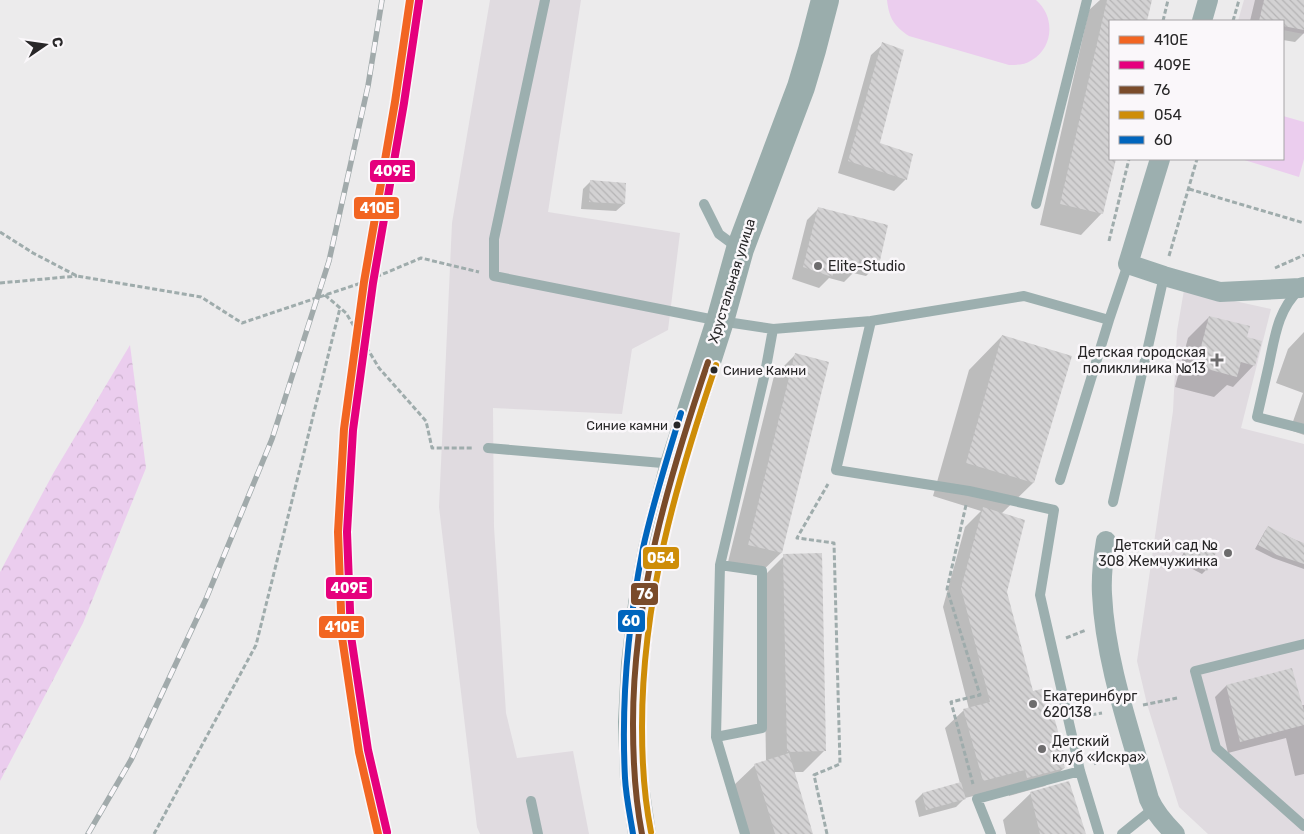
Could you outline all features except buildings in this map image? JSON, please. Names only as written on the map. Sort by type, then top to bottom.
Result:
[{"type":"street","name":"Хрустальная улица","points":[[642,834],[634,779],[632,722],[635,664],[642,604],[652,549],[674,464],[720,321],[740,249],[801,87],[825,0]]},
{"type":"street","points":[[1202,20],[1208,0]]},
{"type":"street","points":[[1160,160],[1128,264],[1220,292],[1303,288]]},
{"type":"street","points":[[1106,541],[1102,567],[1102,594],[1108,648],[1149,799],[1162,822],[1175,834]]},
{"type":"lane","points":[[545,0],[494,239],[494,276],[720,321],[773,329],[871,321],[1024,296],[1109,320]]},
{"type":"lane","points":[[1036,204],[1087,0]]},
{"type":"lane","points":[[704,204],[719,234],[740,249]]},
{"type":"lane","points":[[1060,480],[1128,264]]},
{"type":"lane","points":[[1113,502],[1164,276]]},
{"type":"lane","points":[[1303,288],[1290,298],[1276,328],[1258,417],[1304,428]]},
{"type":"lane","points":[[871,321],[836,470],[969,491],[1054,510],[1040,595],[1080,771],[1099,834]]},
{"type":"lane","points":[[745,834],[716,737],[720,565],[765,373],[773,329]]},
{"type":"lane","points":[[488,448],[674,464]]},
{"type":"lane","points":[[716,737],[762,728],[762,571],[720,565]]},
{"type":"lane","points":[[1304,644],[1195,671],[1216,748],[1304,826]]},
{"type":"lane","points":[[991,834],[977,799],[1080,771]]},
{"type":"lane","points":[[531,802],[538,834]]},
{"type":"lane","points":[[1122,834],[1153,809]]},
{"type":"path","points":[[1163,20],[1168,0]]},
{"type":"path","points":[[1233,20],[1239,0]]},
{"type":"path","points":[[1108,241],[1129,160]]},
{"type":"path","points":[[1164,276],[1197,160]]},
{"type":"path","points":[[1189,189],[1304,224]]},
{"type":"path","points":[[0,232],[33,253],[77,276]]},
{"type":"path","points":[[0,283],[77,276],[201,297],[242,322],[364,282],[421,258],[494,276]]},
{"type":"path","points":[[325,295],[346,313],[379,368],[426,421],[432,448],[488,448]]},
{"type":"path","points":[[154,834],[256,645],[340,308]]},
{"type":"path","points":[[827,834],[814,775],[840,764],[834,543],[797,538],[836,470]]},
{"type":"path","points":[[969,491],[947,589],[980,695],[951,702],[977,799]]},
{"type":"path","points":[[1051,644],[1105,622]]},
{"type":"path","points":[[1080,771],[1133,744]]},
{"type":"shaded area","points":[[490,0],[581,0],[548,212],[680,233],[668,330],[632,349],[622,414],[493,408],[494,527],[506,713],[517,758],[573,751],[589,834],[480,834],[477,827],[439,507],[452,223]]},
{"type":"shaded area","points":[[1244,0],[1304,0],[1304,34],[1284,30],[1284,20],[1238,20]]},
{"type":"shaded area","name":"Детский сад № 308 Жемчужинка","points":[[1184,290],[1271,309],[1241,428],[1304,444],[1304,834],[1208,834],[1179,807],[1147,704],[1137,661],[1173,411],[1177,331]]},
{"type":"green space","points":[[887,0],[1036,0],[1046,14],[1049,23],[1048,40],[1039,54],[1029,62],[1009,65],[909,36],[893,21]]},
{"type":"green space","points":[[1284,116],[1304,122],[1304,159],[1299,177],[1244,160],[1284,160]]},
{"type":"green space","points":[[130,345],[146,468],[83,623],[0,781],[0,572],[54,472]]},
{"type":"railway","points":[[88,834],[131,760],[206,599],[272,439],[329,261],[368,86],[382,0]]},
{"type":"transit line","name":"410E","points":[[378,834],[359,752],[342,637],[338,532],[344,429],[364,282],[395,102],[410,0]]},
{"type":"transit line","name":"409E","points":[[387,832],[368,750],[351,636],[347,532],[353,430],[373,283],[404,103],[419,1]]},
{"type":"transit line","name":"76","points":[[642,834],[636,793],[633,738],[639,631],[646,586],[667,495],[708,362]]},
{"type":"transit line","name":"054","points":[[651,832],[645,793],[642,740],[648,633],[655,588],[675,498],[716,365]]},
{"type":"transit line","name":"60","points":[[633,834],[626,792],[624,749],[625,691],[633,605],[643,548],[681,413]]},
{"type":"place","name":"Elite-Studio","points":[[818,266]]},
{"type":"place","name":"Детская городская поликлиника №13","points":[[1217,360]]},
{"type":"place","name":"Синие Камни","points":[[714,370]]},
{"type":"place","name":"Синие камни","points":[[677,425]]},
{"type":"place","name":"Детский сад № 308 Жемчужинка","points":[[1228,553]]},
{"type":"place","name":"Екатеринбург 620138","points":[[1033,704]]},
{"type":"place","name":"Детский клуб «Искра»","points":[[1042,749]]}]
